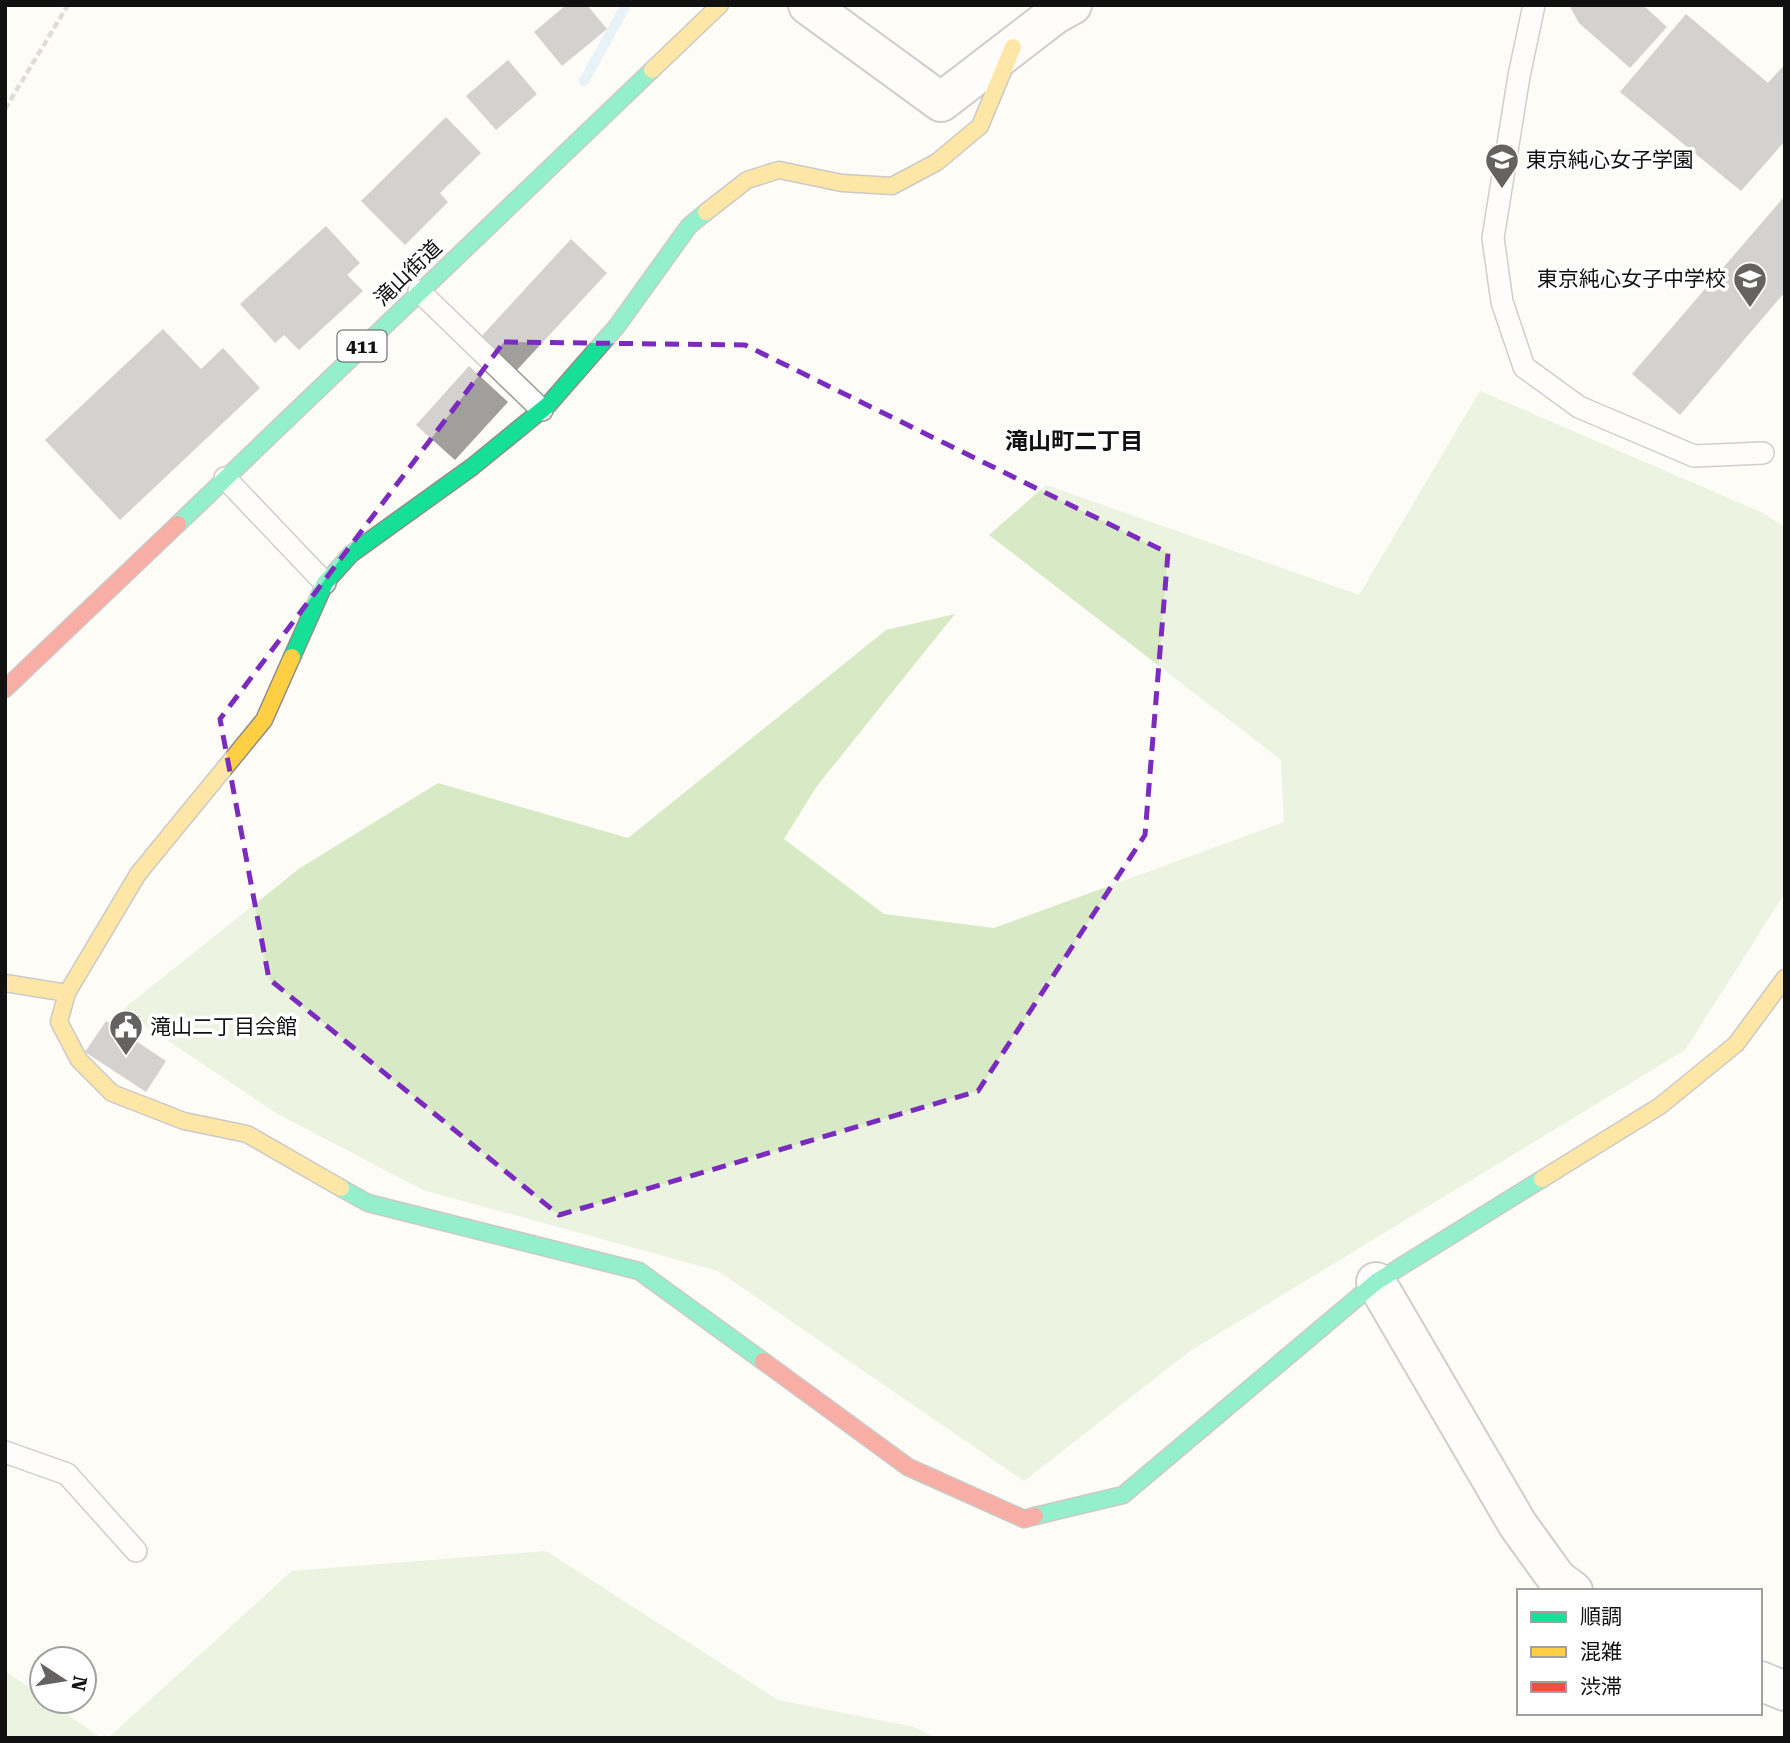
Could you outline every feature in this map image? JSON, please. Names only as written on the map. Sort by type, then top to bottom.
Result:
[{"type":"main road","name":"滝山街道","points":[[5,689],[720,5]]},
{"type":"main road","points":[[1013,47],[980,126],[937,162],[892,186],[842,183],[779,170],[747,180],[688,226],[617,326],[542,410],[472,467],[351,554],[325,583],[264,720],[138,874],[67,993],[59,1022],[79,1060],[112,1093],[184,1121],[247,1134],[368,1203],[639,1271],[908,1466],[1024,1519],[1123,1495],[1376,1282],[1660,1106],[1736,1044],[1785,978]]},
{"type":"main road","points":[[5,983],[67,993]]},
{"type":"street","points":[[808,5],[941,102],[1054,15],[1072,5]]},
{"type":"street","points":[[1376,1282],[1518,1525],[1557,1579],[1570,1589]]},
{"type":"street","points":[[1762,1682],[1785,1691]]},
{"type":"lane","points":[[1534,5],[1519,76],[1493,238],[1502,302],[1524,367],[1579,407],[1694,456],[1763,453]]},
{"type":"lane","points":[[419,291],[542,410]]},
{"type":"lane","points":[[225,478],[325,583]]},
{"type":"lane","points":[[5,1452],[67,1474],[136,1551]]},
{"type":"path","points":[[5,109],[68,5]]},
{"type":"highlighted area","points":[[504,342],[745,345],[1168,553],[1145,835],[978,1091],[559,1215],[269,979],[220,719]]},
{"type":"green space","points":[[1480,391],[1763,513],[1785,527],[1785,893],[1685,1050],[1190,1351],[1024,1481],[718,1271],[423,1190],[276,1113],[122,1010],[300,868],[438,783],[628,838],[886,630],[955,614],[817,786],[784,839],[884,914],[994,928],[1284,822],[1281,760],[989,535],[1046,485],[1359,595]]},
{"type":"green space","points":[[546,1551],[778,1700],[914,1727],[936,1738],[108,1738],[292,1571]]},
{"type":"green space","points":[[5,1671],[28,1687],[28,1715],[68,1715],[101,1738],[5,1738]]},
{"type":"building","points":[[566,5],[587,5],[607,29],[562,66],[534,32]]},
{"type":"building","points":[[1569,5],[1643,5],[1667,27],[1630,68],[1579,23]]},
{"type":"building","points":[[1686,14],[1768,83],[1785,64],[1785,141],[1741,191],[1620,92]]},
{"type":"building","points":[[508,60],[537,94],[496,130],[466,96]]},
{"type":"building","points":[[446,117],[481,153],[440,193],[448,202],[405,245],[361,201]]},
{"type":"building","points":[[1783,198],[1785,292],[1680,415],[1632,374]]},
{"type":"building","points":[[326,226],[360,263],[347,275],[363,291],[299,350],[284,335],[275,343],[240,304]]},
{"type":"building","points":[[571,239],[607,273],[516,371],[480,338]]},
{"type":"building","points":[[163,329],[201,369],[223,348],[260,388],[120,520],[45,440]]},
{"type":"building","points":[[469,366],[508,402],[455,460],[416,425]]},
{"type":"building","name":"滝山二丁目会館","points":[[106,1021],[166,1061],[146,1092],[85,1052]]},
{"type":"waterway","points":[[584,81],[626,5]]},
{"type":"traffic: fast","points":[[178,524],[652,70]]},
{"type":"traffic: fast","points":[[292,657],[325,583],[351,554],[472,467],[548,405],[617,326],[689,226],[706,212]]},
{"type":"traffic: fast","points":[[1035,1516],[1123,1495],[1376,1282],[1542,1179]]},
{"type":"traffic: fast","points":[[341,1188],[368,1203],[639,1271],[763,1361]]},
{"type":"traffic: slow","points":[[652,70],[720,5]]},
{"type":"traffic: slow","points":[[706,212],[747,180],[779,170],[842,183],[892,186],[937,162],[980,126],[1013,47]]},
{"type":"traffic: slow","points":[[67,993],[138,874],[264,720],[292,657]]},
{"type":"traffic: slow","points":[[1542,1179],[1660,1106],[1736,1044],[1785,978]]},
{"type":"traffic: slow","points":[[5,983],[67,993],[59,1022],[79,1060],[112,1093],[184,1121],[247,1134],[341,1188]]},
{"type":"traffic: jam","points":[[5,689],[178,524]]},
{"type":"traffic: jam","points":[[763,1361],[908,1467],[1024,1519],[1035,1516]]},
{"type":"place","name":"東京純心女子学園","points":[[1502,190]]},
{"type":"place","name":"東京純心女子中学校","points":[[1750,309]]},
{"type":"place","name":"滝山二丁目会館","points":[[126,1057]]},
{"type":"district","name":"滝山町二丁目","points":[[1074,441]]}]
